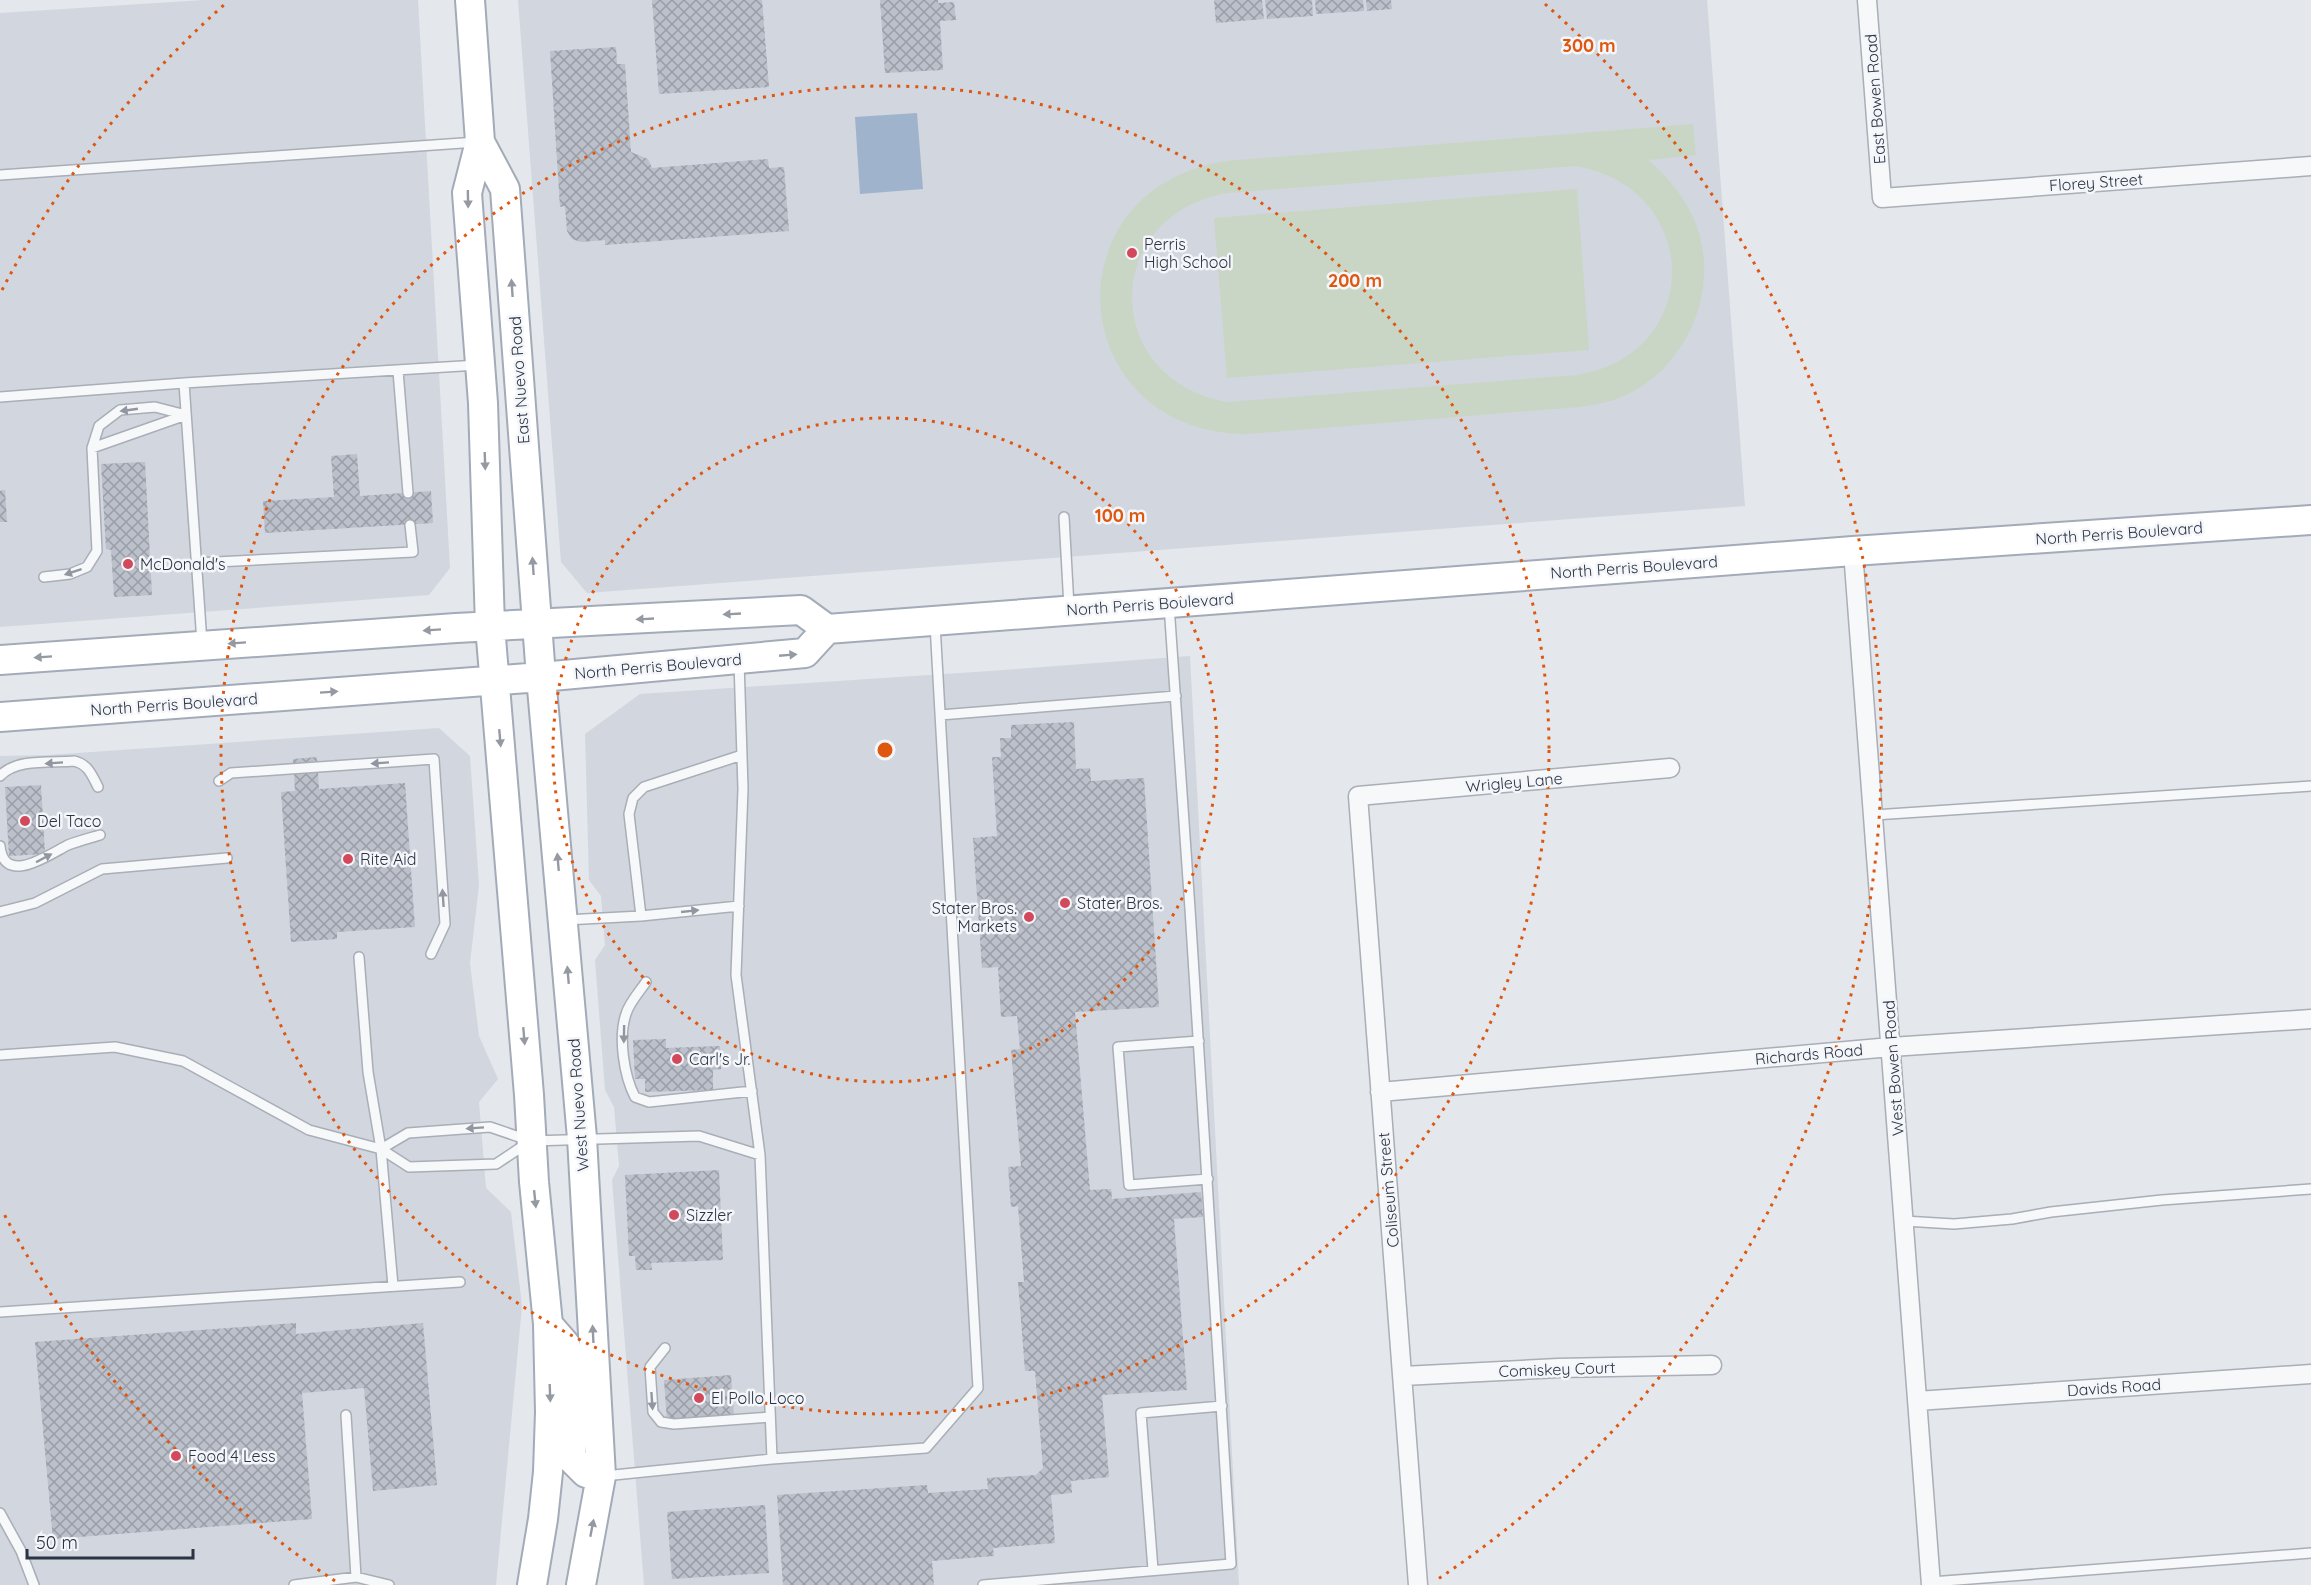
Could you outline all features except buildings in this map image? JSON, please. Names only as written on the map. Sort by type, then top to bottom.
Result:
[{"type":"main road","name":"East Nuevo Road","points":[[470,0],[480,142],[467,193],[481,365],[490,626],[495,680]]},
{"type":"main road","name":"East Nuevo Road","points":[[480,142],[505,189],[538,624]]},
{"type":"main road","name":"North Perris Boulevard","points":[[0,717],[541,677],[805,653],[827,629],[1853,551],[2311,520]]},
{"type":"main road","points":[[0,660],[490,626],[801,610],[827,629]]},
{"type":"main road","name":"West Nuevo Road","points":[[538,624],[582,1138],[601,1476],[580,1585]]},
{"type":"main road","points":[[495,680],[531,1140],[548,1324],[550,1412],[548,1472],[532,1585]]},
{"type":"main road","points":[[548,1324],[565,1344],[573,1380],[571,1458],[585,1473],[601,1476]]},
{"type":"street","name":"East Bowen Road","points":[[1868,0],[1882,198]]},
{"type":"street","name":"Florey Street","points":[[1882,198],[2311,166]]},
{"type":"street","name":"West Bowen Road","points":[[1853,551],[1931,1584]]},
{"type":"street","name":"Wrigley Lane","points":[[1358,796],[1670,768]]},
{"type":"street","name":"Coliseum Street","points":[[1358,796],[1418,1585]]},
{"type":"street","name":"Richards Road","points":[[1380,1092],[1891,1047],[2311,1019]]},
{"type":"street","name":"Comiskey Court","points":[[1403,1376],[1558,1368],[1712,1365]]},
{"type":"street","name":"Davids Road","points":[[1917,1401],[2311,1374]]},
{"type":"lane","points":[[0,175],[480,142]]},
{"type":"lane","points":[[0,397],[481,365]]},
{"type":"lane","points":[[398,371],[408,493]]},
{"type":"lane","points":[[184,383],[202,645]]},
{"type":"lane","points":[[44,577],[70,574],[87,567],[97,551],[92,448],[99,426],[120,410],[155,406],[186,415]]},
{"type":"lane","points":[[92,448],[186,415]]},
{"type":"lane","points":[[1064,517],[1069,610]]},
{"type":"lane","points":[[196,563],[413,552],[410,525]]},
{"type":"lane","points":[[983,1585],[1231,1564],[1199,1041],[1168,602]]},
{"type":"lane","points":[[601,1476],[772,1459],[926,1448],[978,1388],[934,620]]},
{"type":"lane","points":[[739,659],[743,789],[736,975],[760,1155],[772,1459]]},
{"type":"lane","points":[[940,715],[1176,696]]},
{"type":"lane","points":[[641,916],[629,814],[633,798],[644,788],[742,755]]},
{"type":"lane","points":[[219,780],[231,773],[434,759],[445,924],[431,954]]},
{"type":"lane","points":[[0,776],[5,770],[15,765],[74,761],[88,769],[98,788]]},
{"type":"lane","points":[[1874,814],[2311,786]]},
{"type":"lane","points":[[0,846],[5,860],[13,866],[31,865],[71,844],[100,835]]},
{"type":"lane","points":[[0,912],[35,903],[102,869],[226,858]]},
{"type":"lane","points":[[563,920],[641,916],[739,906]]},
{"type":"lane","points":[[359,957],[368,1072],[381,1149],[393,1286]]},
{"type":"lane","points":[[646,982],[626,1012],[622,1031],[627,1082],[635,1098],[649,1102],[752,1091]]},
{"type":"lane","points":[[1199,1041],[1118,1047],[1129,1185],[1208,1179]]},
{"type":"lane","points":[[0,1055],[115,1047],[183,1061],[309,1130],[381,1149],[409,1167],[496,1164],[531,1140]]},
{"type":"lane","points":[[381,1149],[408,1133],[490,1127],[531,1140],[699,1136],[760,1155]]},
{"type":"lane","points":[[1904,1221],[1954,1224],[2162,1200],[2311,1189]]},
{"type":"lane","points":[[0,1312],[460,1282]]},
{"type":"lane","points":[[665,1348],[650,1367],[653,1412],[661,1422],[674,1425],[770,1417]]},
{"type":"lane","points":[[1153,1570],[1141,1413],[1222,1406]]},
{"type":"lane","points":[[346,1415],[356,1576]]},
{"type":"lane","points":[[0,1513],[21,1551],[34,1585]]},
{"type":"lane","points":[[1931,1584],[2311,1553]]},
{"type":"lane","points":[[294,1585],[356,1576],[389,1585]]},
{"type":"shaded area","points":[[204,0],[418,0],[450,568],[429,595],[0,627],[0,13]]},
{"type":"shaded area","name":"Perris High School","points":[[518,0],[1707,0],[1745,506],[587,593],[561,562]]},
{"type":"shaded area","points":[[1190,656],[1239,1585],[644,1585],[612,1180],[619,1166],[614,1107],[605,1090],[595,960],[605,945],[601,896],[589,880],[585,734],[640,694]]},
{"type":"shaded area","points":[[439,728],[470,756],[479,885],[470,963],[479,1036],[498,1079],[479,1102],[486,1188],[511,1212],[522,1306],[496,1585],[0,1585],[0,756],[48,755]]},
{"type":"green space","points":[[1693,124],[1696,155],[1648,160],[1679,193],[1693,217],[1702,243],[1704,270],[1701,297],[1694,323],[1681,347],[1664,368],[1643,385],[1619,398],[1599,404],[1247,434],[1186,423],[1142,395],[1113,355],[1101,308],[1106,259],[1128,215],[1168,181],[1226,161]],"holes":[[[1576,166],[1618,181],[1648,206],[1666,237],[1672,272],[1666,307],[1648,338],[1618,362],[1576,375],[1228,402],[1186,388],[1156,363],[1138,332],[1132,298],[1138,263],[1156,232],[1186,207],[1228,193]]]},
{"type":"green space","points":[[1577,189],[1589,350],[1227,378],[1214,218]]},
{"type":"water","points":[[917,113],[923,189],[860,194],[855,117]]},
{"type":"place","name":"Perris High School","points":[[1132,253]]},
{"type":"place","name":"McDonald's","points":[[128,564]]},
{"type":"place","name":"Del Taco","points":[[25,821]]},
{"type":"place","name":"Rite Aid","points":[[348,859]]},
{"type":"place","name":"Stater Bros.","points":[[1065,903]]},
{"type":"place","name":"Stater Bros. Markets","points":[[1029,917]]},
{"type":"place","name":"Carl's Jr.","points":[[677,1059]]},
{"type":"place","name":"Sizzler","points":[[674,1215]]},
{"type":"place","name":"El Pollo Loco","points":[[699,1398]]},
{"type":"place","name":"Food 4 Less","points":[[176,1456]]}]
